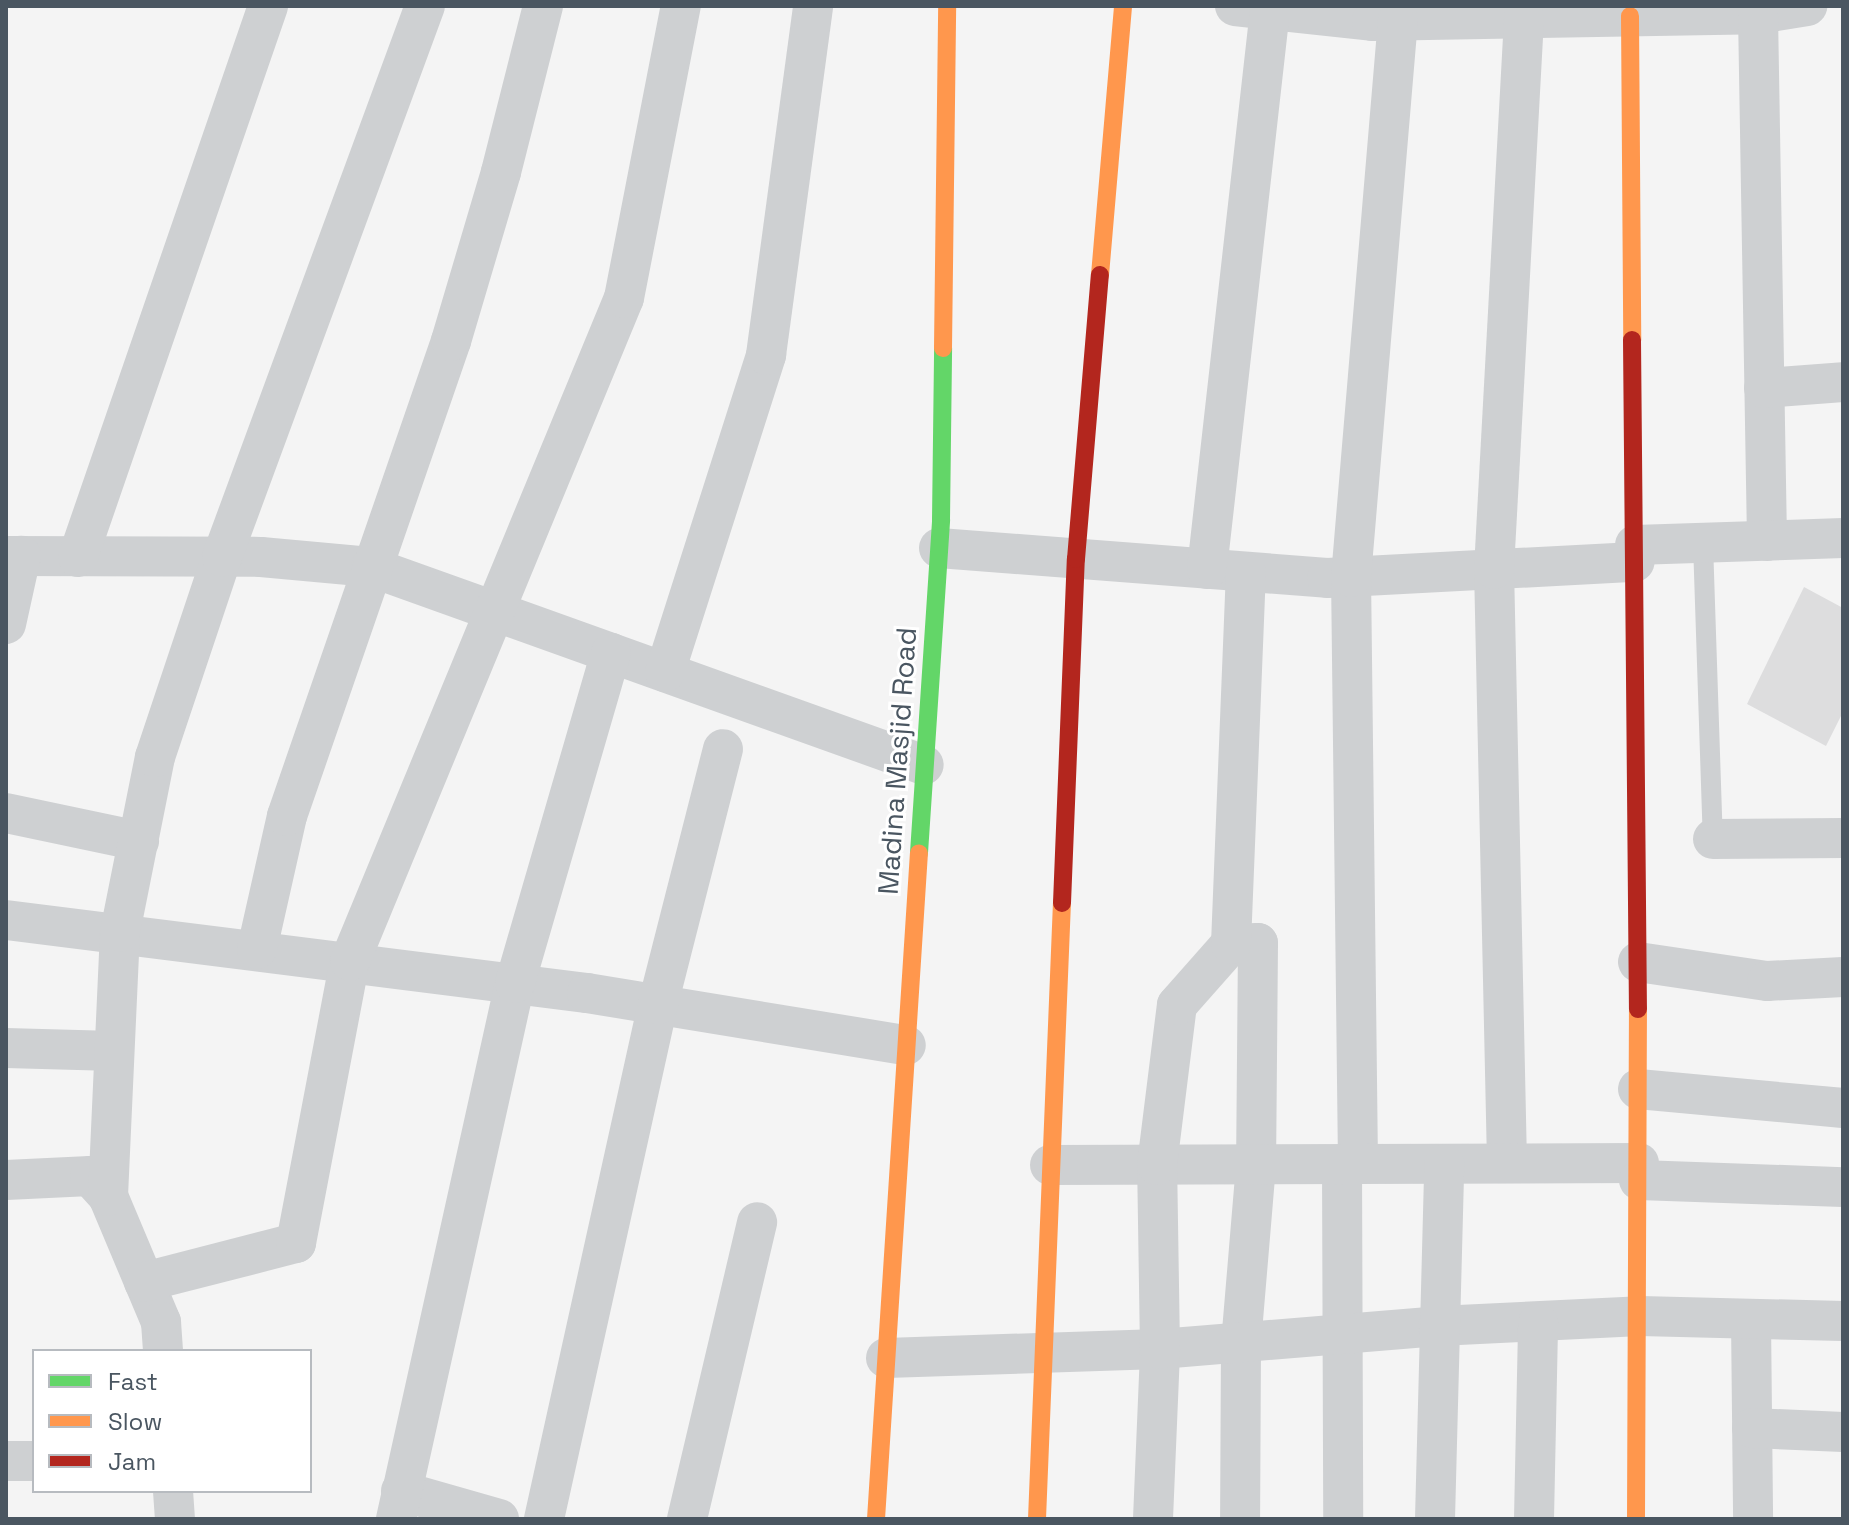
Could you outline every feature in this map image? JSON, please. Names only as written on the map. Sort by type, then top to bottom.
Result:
[{"type":"street","points":[[78,557],[268,6]]},
{"type":"street","points":[[108,1196],[120,932],[155,757],[222,557],[425,6]]},
{"type":"street","points":[[257,949],[287,816],[451,341],[543,6]]},
{"type":"street","points":[[144,1282],[296,1243],[350,961],[491,610],[624,298],[681,6]]},
{"type":"street","points":[[665,672],[766,355],[813,6]]},
{"type":"street","name":"Madina Masjid Road","points":[[876,1519],[939,548],[947,6]]},
{"type":"street","points":[[1037,1519],[1076,559],[1123,6]]},
{"type":"street","points":[[1207,569],[1253,8],[1398,20],[1758,14],[1807,6]]},
{"type":"street","points":[[1758,14],[1767,541]]},
{"type":"street","points":[[1630,16],[1640,1316],[1636,1519]]},
{"type":"street","points":[[1507,1163],[1494,569],[1524,18]]},
{"type":"street","points":[[1343,1519],[1350,1164],[1351,577],[1398,20]]},
{"type":"street","points":[[1764,388],[1843,382]]},
{"type":"street","points":[[939,548],[1351,577],[1494,569],[1635,554],[1703,543],[1843,538]]},
{"type":"street","points":[[6,624],[14,556],[222,557],[371,567],[924,765]]},
{"type":"street","points":[[1153,1519],[1160,1349],[1157,1165],[1177,1005],[1231,944],[1246,572]]},
{"type":"street","points":[[499,1519],[399,1505],[515,983],[611,653]]},
{"type":"street","points":[[544,1519],[658,1004],[723,749]]},
{"type":"street","points":[[6,813],[139,841]]},
{"type":"street","points":[[1713,839],[1843,838]]},
{"type":"street","points":[[6,920],[515,983],[906,1045]]},
{"type":"street","points":[[1231,944],[1258,943],[1256,1165],[1241,1343],[1240,1519]]},
{"type":"street","points":[[1638,962],[1767,981],[1843,977]]},
{"type":"street","points":[[6,1048],[114,1051]]},
{"type":"street","points":[[1638,1089],[1843,1108]]},
{"type":"street","points":[[1050,1165],[1507,1163],[1843,1187]]},
{"type":"street","points":[[1435,1519],[1444,1164]]},
{"type":"street","points":[[6,1180],[90,1176],[108,1196],[161,1322],[163,1349]]},
{"type":"street","points":[[687,1519],[757,1222]]},
{"type":"street","points":[[886,1358],[1160,1349],[1438,1326],[1640,1316],[1843,1321]]},
{"type":"street","points":[[1751,1319],[1753,1519]]},
{"type":"street","points":[[1534,1519],[1538,1323]]},
{"type":"street","points":[[1752,1428],[1843,1432]]},
{"type":"street","points":[[6,1461],[32,1461]]},
{"type":"street","points":[[173,1493],[175,1519]]},
{"type":"lane","points":[[1703,543],[1713,839]]},
{"type":"building","points":[[1804,587],[1843,608],[1843,712],[1826,746],[1747,704]]},
{"type":"traffic: fast","points":[[919,853],[941,520],[943,348]]},
{"type":"traffic: slow","points":[[943,348],[947,6]]},
{"type":"traffic: slow","points":[[1100,275],[1123,6]]},
{"type":"traffic: slow","points":[[1630,16],[1632,340]]},
{"type":"traffic: slow","points":[[876,1519],[919,853]]},
{"type":"traffic: slow","points":[[1037,1519],[1062,903]]},
{"type":"traffic: slow","points":[[1636,1519],[1638,1009]]},
{"type":"traffic: jam","points":[[1062,903],[1076,559],[1100,275]]},
{"type":"traffic: jam","points":[[1632,340],[1638,1009]]}]
